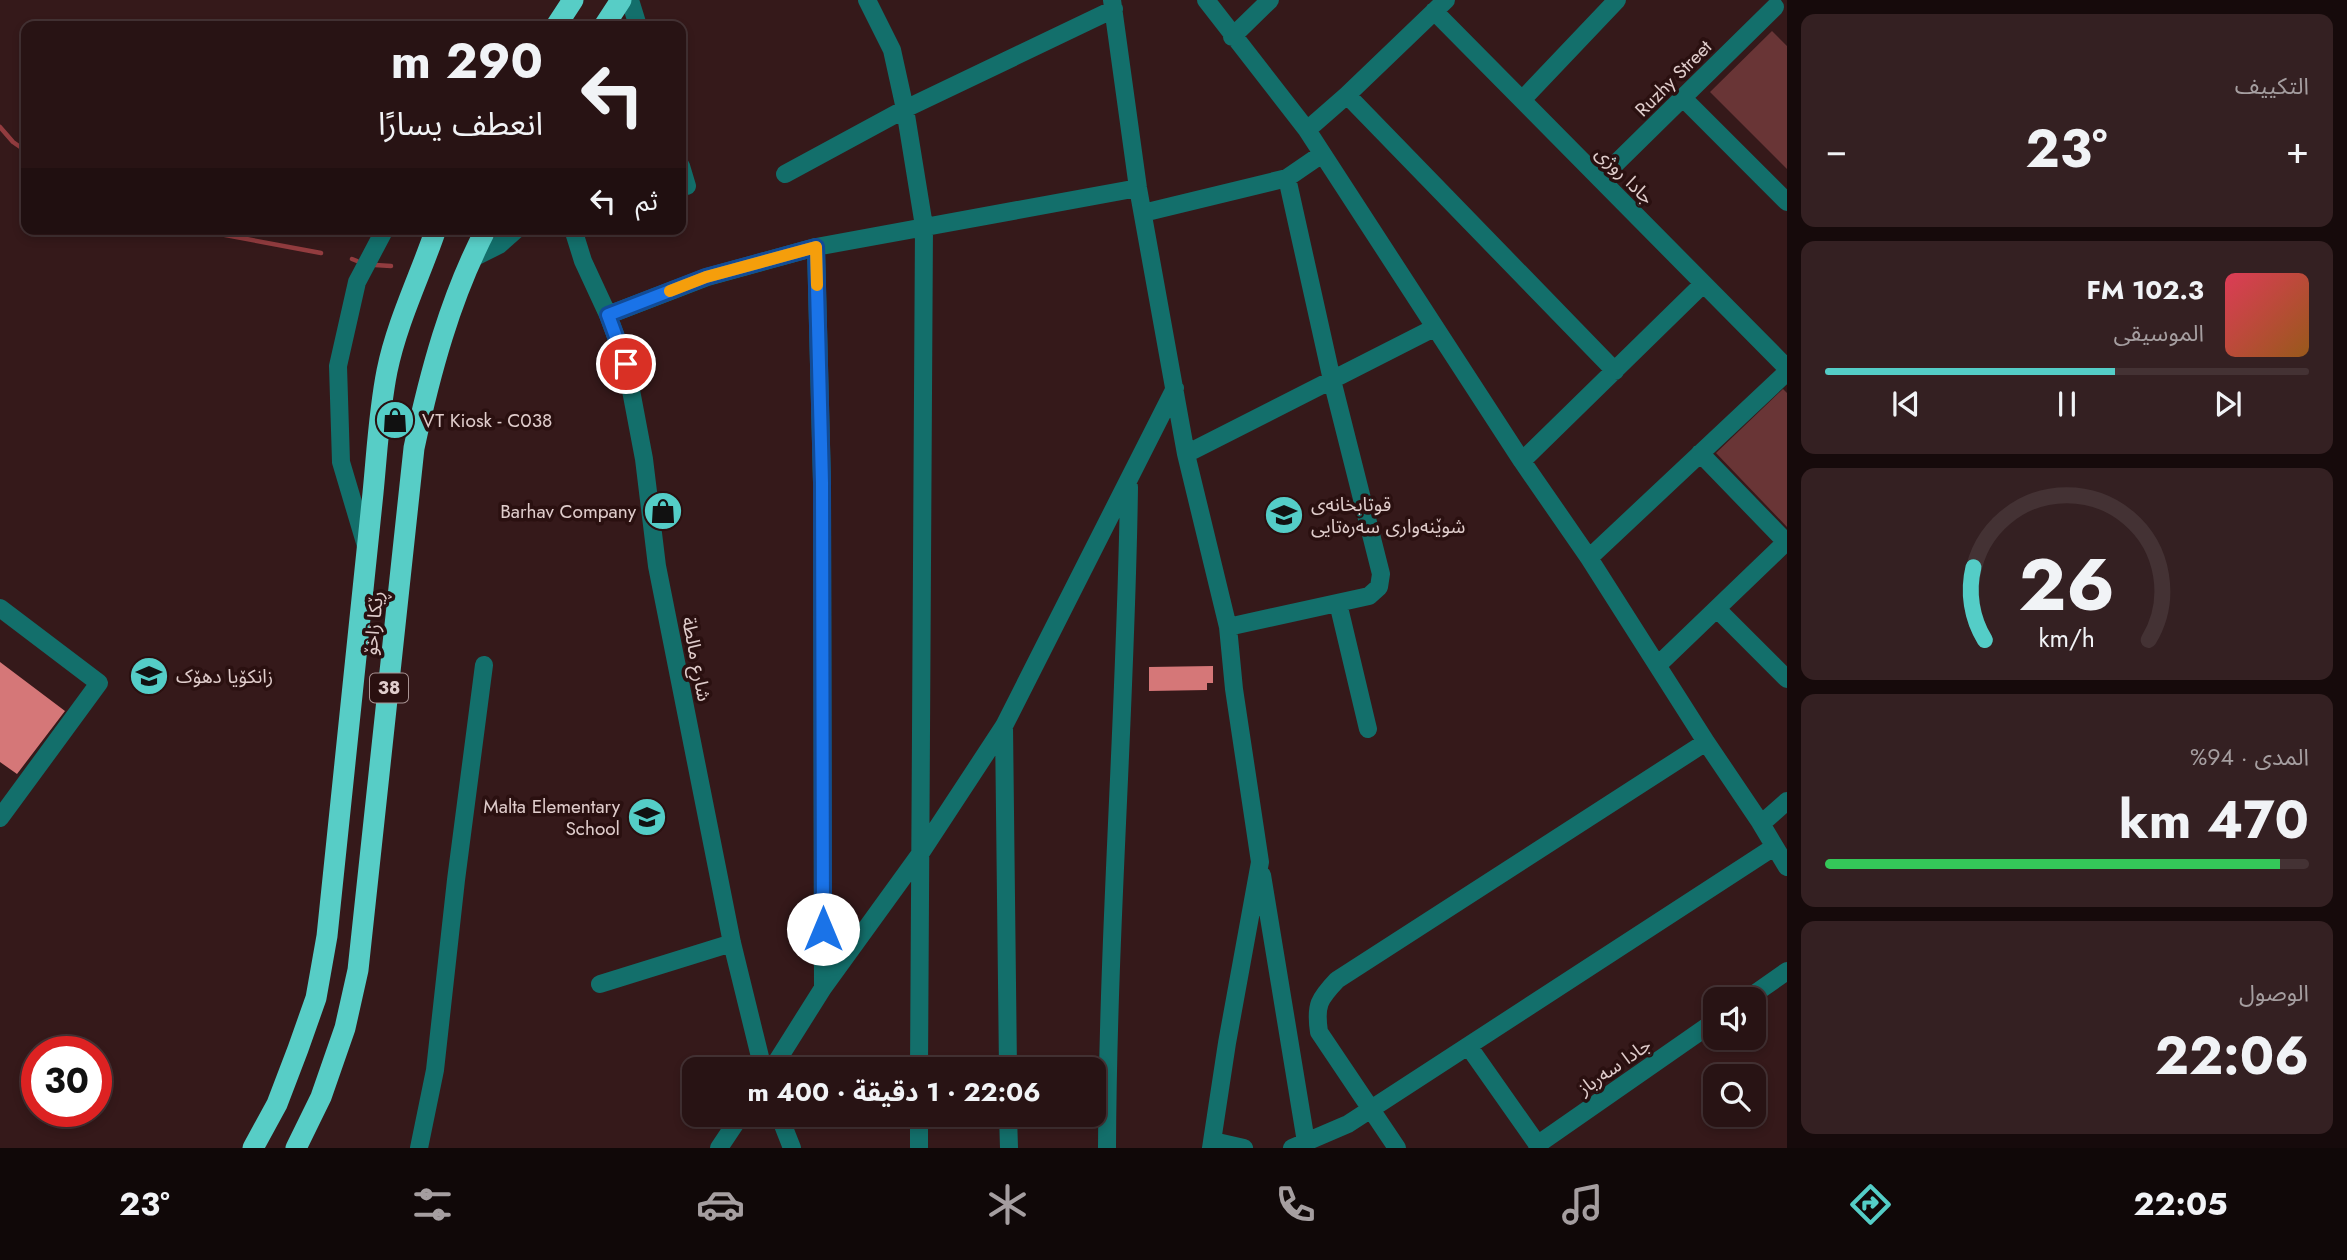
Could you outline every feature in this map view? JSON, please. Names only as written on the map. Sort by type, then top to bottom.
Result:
[{"type":"highway","points":[[559,21],[573,0]]},
{"type":"highway","points":[[607,21],[621,0]]},
{"type":"highway","name":"ڕێکا زاخۆ","points":[[253,1148],[277,1104],[316,998],[327,936],[377,443],[387,370],[412,290],[434,235]]},
{"type":"highway","name":"ڕێکا زاخۆ","points":[[296,1148],[321,1097],[345,1028],[358,970],[414,448],[440,346],[471,259],[483,235]]},
{"type":"highway","points":[[377,443],[414,448]]},
{"type":"street","points":[[630,0],[636,21]]},
{"type":"street","points":[[867,0],[892,51],[905,110],[924,226],[919,1057]]},
{"type":"street","points":[[1206,0],[1307,131],[1521,461],[1589,558],[1787,867]]},
{"type":"street","points":[[1233,37],[1270,0]]},
{"type":"street","points":[[1522,100],[1617,0]]},
{"type":"street","points":[[785,174],[1113,4],[1138,188],[1186,454],[1228,627],[1234,689],[1302,1145],[1348,1124],[1774,847]]},
{"type":"street","points":[[1307,131],[1440,6]]},
{"type":"street","name":"جادا روژی","points":[[1440,6],[1522,100],[1787,370]]},
{"type":"street","name":"Ruzhy Street","points":[[1600,179],[1776,9]]},
{"type":"street","points":[[1347,95],[1615,371]]},
{"type":"street","points":[[1683,98],[1786,198]]},
{"type":"street","points":[[1143,213],[1287,178],[1322,154]]},
{"type":"street","points":[[1228,627],[1368,596],[1379,587],[1381,574],[1332,380],[1287,178]]},
{"type":"street","points":[[608,315],[706,277],[816,247],[1138,188]]},
{"type":"street","points":[[368,549],[341,461],[338,366],[357,282],[382,235]]},
{"type":"street","points":[[471,259],[499,245],[510,235]]},
{"type":"street","name":"شارع مالطة","points":[[563,235],[583,261]]},
{"type":"street","name":"شارع مالطة","points":[[575,235],[626,364],[644,459],[657,566],[732,943],[760,1057]]},
{"type":"street","points":[[816,247],[822,483],[823,988]]},
{"type":"street","points":[[1521,461],[1703,284]]},
{"type":"street","points":[[1186,454],[1434,328]]},
{"type":"street","points":[[1589,558],[1787,370]]},
{"type":"street","points":[[780,1057],[823,988],[920,854],[1004,726],[1175,388]]},
{"type":"street","points":[[1658,665],[1786,542],[1700,453]]},
{"type":"street","points":[[1107,1148],[1108,1016],[1127,629],[1129,481]]},
{"type":"street","points":[[1339,603],[1368,729]]},
{"type":"street","points":[[0,608],[99,683],[6,796],[0,818]]},
{"type":"street","points":[[1717,609],[1787,679]]},
{"type":"street","points":[[419,1148],[435,1070],[484,665]]},
{"type":"street","points":[[1004,726],[1008,1057]]},
{"type":"street","points":[[1397,1148],[1319,1032],[1316,1013],[1321,997],[1337,980],[1706,742]]},
{"type":"street","points":[[1761,824],[1787,801]]},
{"type":"street","points":[[1244,1148],[1212,1144],[1260,862]]},
{"type":"street","points":[[600,984],[732,943]]},
{"type":"street","points":[[1764,987],[1787,971]]},
{"type":"street","name":"جادا سەرباز","points":[[1538,1146],[1703,1029]]},
{"type":"street","points":[[1469,1047],[1538,1146]]},
{"type":"street","points":[[719,1148],[733,1127]]},
{"type":"street","points":[[784,1127],[792,1148]]},
{"type":"street","points":[[919,1127],[919,1148]]},
{"type":"street","points":[[1008,1127],[1009,1148]]},
{"type":"shaded area","points":[[1772,31],[1787,46],[1787,169],[1710,92]]},
{"type":"shaded area","points":[[1783,389],[1787,393],[1787,527],[1716,453]]},
{"type":"building","points":[[0,662],[65,711],[17,774],[0,762]]},
{"type":"building","points":[[1213,666],[1213,683],[1207,683],[1207,690],[1149,691],[1149,667]]},
{"type":"waterway","points":[[0,127],[21,148]]},
{"type":"waterway","points":[[225,235],[321,253]]},
{"type":"waterway","points":[[352,259],[357,261]]},
{"type":"waterway","points":[[375,265],[391,266]]},
{"type":"slow traffic","points":[[670,291],[706,277],[816,247],[817,285]]},
{"type":"place","name":"VT Kiosk - C038","points":[[395,420]]},
{"type":"place","name":"Barhav Company","points":[[663,511]]},
{"type":"place","name":"قوتابخانەی شوێنەواری سەرەتایی","points":[[1284,515]]},
{"type":"place","name":"زانکۆیا دهۆک","points":[[149,676]]},
{"type":"place","name":"Malta Elementary School","points":[[647,817]]},
{"type":"route","points":[[626,364],[608,315],[706,277],[816,247],[822,483],[823,929]]}]
